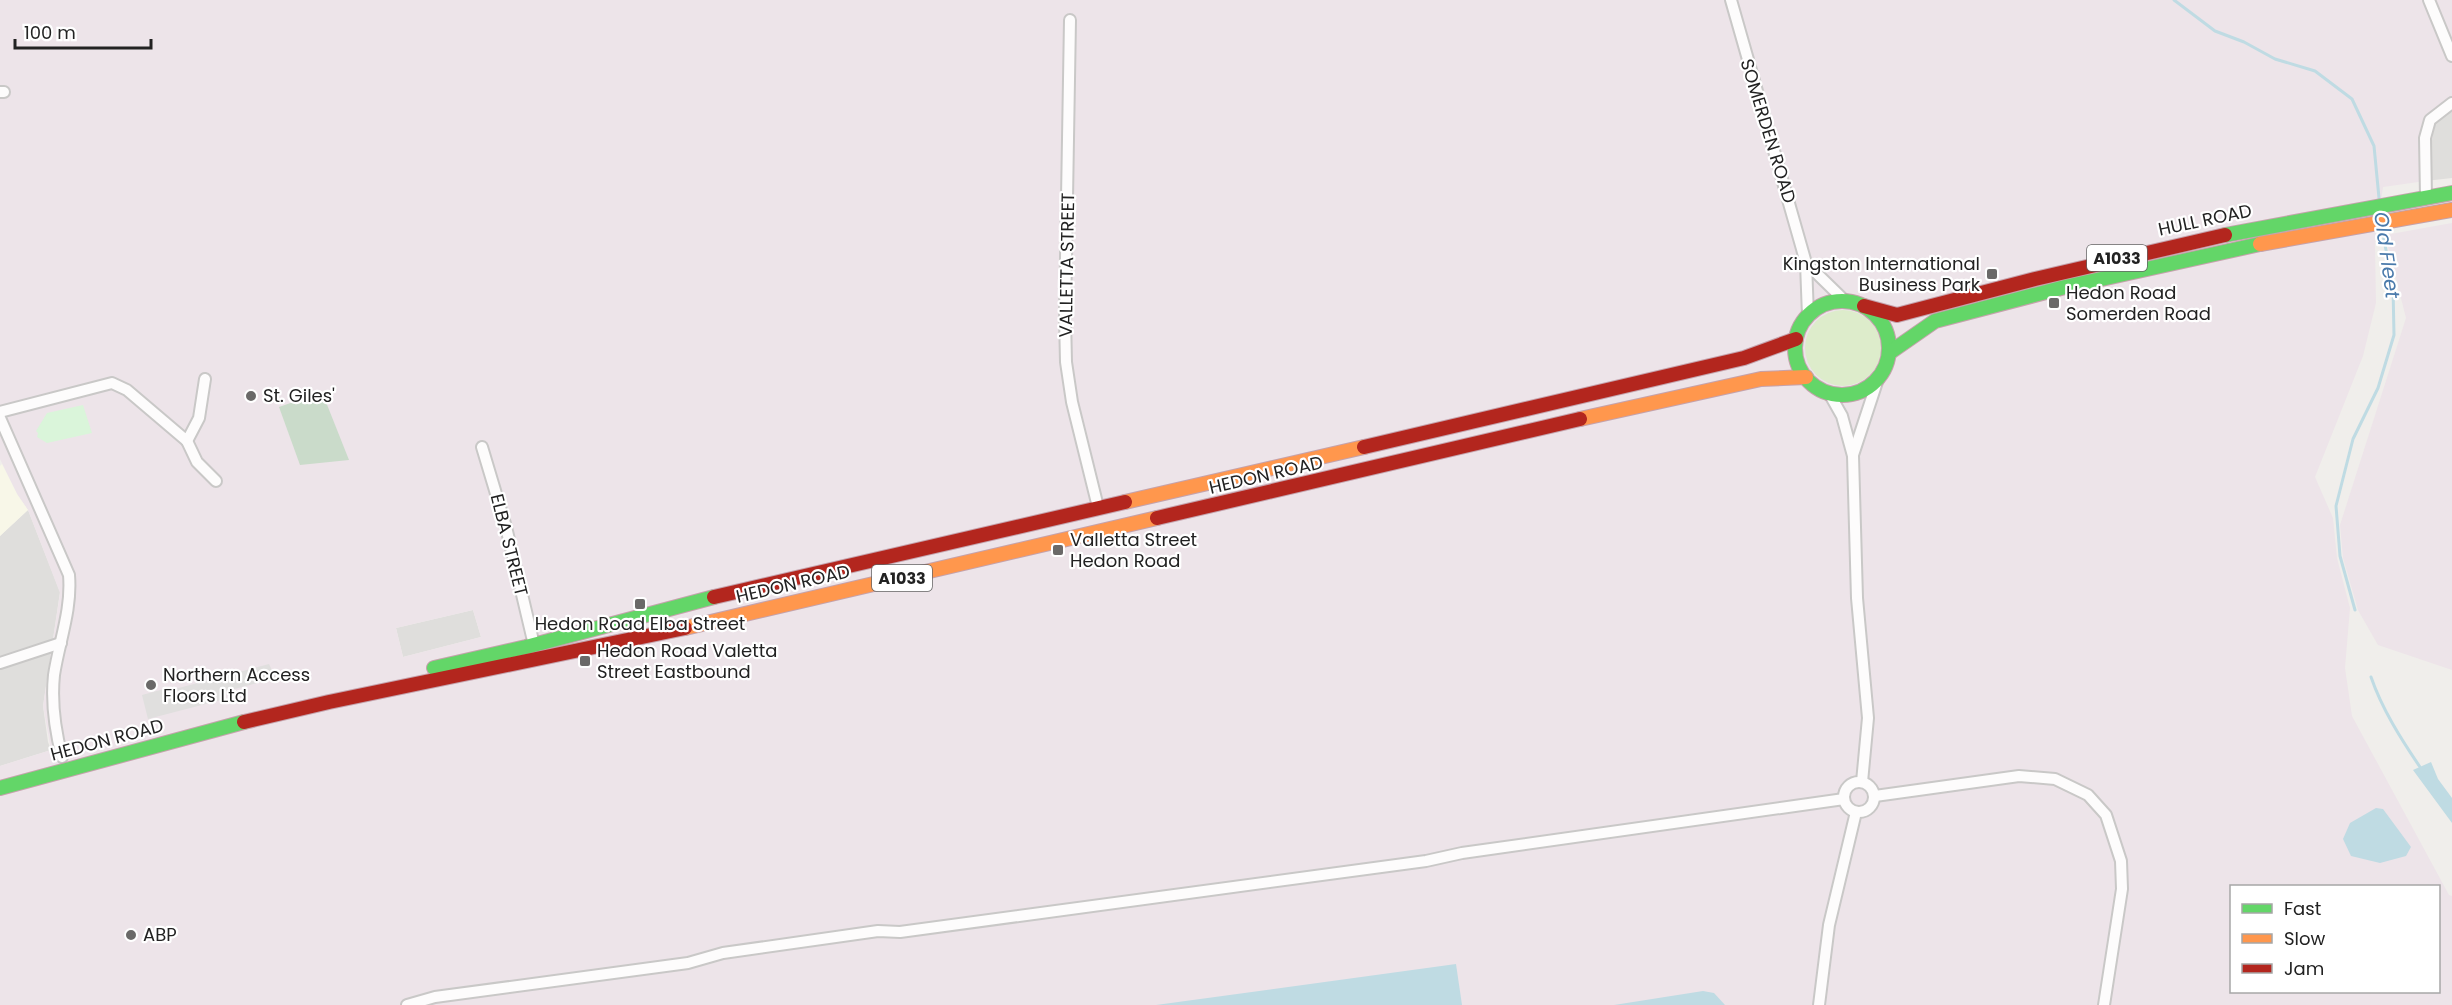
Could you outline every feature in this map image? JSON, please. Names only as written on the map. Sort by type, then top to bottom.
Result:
[{"type":"highway","name":"HULL ROAD","points":[[1864,306],[1897,315],[2150,250],[2452,193]]},
{"type":"highway","name":"HULL ROAD","points":[[1889,353],[1935,321],[2165,264],[2272,241],[2452,210]]},
{"type":"highway","name":"A1033","points":[[1808,316],[1818,307],[1831,302],[1845,301],[1864,306]]},
{"type":"highway","points":[[1808,316],[1800,327],[1796,339],[1799,366],[1816,387],[1829,393],[1842,395],[1855,393],[1878,379],[1889,353],[1884,326],[1875,314],[1864,306]]},
{"type":"highway","name":"HEDON ROAD","points":[[0,775],[317,692],[534,645],[763,585],[1733,361],[1796,339]]},
{"type":"highway","name":"HEDON ROAD","points":[[0,788],[220,728],[329,702],[619,643],[1694,393],[1761,379],[1806,377]]},
{"type":"street","name":"SOMERDEN ROAD","points":[[1731,0],[1806,263],[1808,316]]},
{"type":"street","points":[[2429,0],[2452,56]]},
{"type":"street","name":"VALLETTA STREET","points":[[1070,20],[1066,362],[1072,402],[1098,507]]},
{"type":"street","points":[[2426,197],[2425,138],[2427,129],[2430,120],[2452,104]]},
{"type":"street","name":"SOMERDEN ROAD","points":[[1806,263],[1845,301]]},
{"type":"street","points":[[187,441],[199,418],[205,379]]},
{"type":"street","points":[[1853,456],[1878,379]]},
{"type":"street","points":[[0,412],[112,383],[127,390],[187,441],[197,462],[216,481]]},
{"type":"street","points":[[1829,393],[1842,416],[1853,456],[1857,598],[1868,718],[1862,782]]},
{"type":"street","points":[[0,418],[69,575],[69,596],[54,675],[52,707],[62,757]]},
{"type":"street","name":"ELBA STREET","points":[[482,447],[506,527],[534,645]]},
{"type":"street","points":[[0,663],[61,644]]},
{"type":"street","points":[[1875,796],[2019,776],[2055,779],[2088,795],[2106,814],[2121,861],[2122,889],[2104,1005]]},
{"type":"street","points":[[1862,782],[1871,786],[1875,796],[1869,808],[1856,812],[1848,807],[1844,799],[1849,786],[1862,782]]},
{"type":"street","points":[[407,1005],[435,997],[688,963],[723,953],[878,931],[900,932],[1313,877],[1426,861],[1462,853],[1844,799]]},
{"type":"street","points":[[1819,1005],[1829,925],[1856,812]]},
{"type":"shaded area","points":[[0,0],[2452,0],[2452,108],[2435,121],[2425,181],[2383,187],[2375,244],[2376,303],[2363,356],[2315,477],[2333,518],[2337,558],[2350,608],[2345,668],[2352,716],[2449,895],[2452,896],[2452,1005],[0,1005],[0,766],[51,750],[43,706],[60,593],[28,510],[17,494],[0,459]],"holes":[[[473,610],[481,637],[403,657],[396,628]]]},
{"type":"shaded area","points":[[2452,108],[2452,178],[2425,181],[2435,121]]},
{"type":"shaded area","points":[[2452,223],[2452,670],[2378,645],[2358,610],[2343,558],[2340,525],[2406,318],[2385,235]]},
{"type":"shaded area","points":[[2,464],[28,510],[0,536],[0,466]]},
{"type":"shaded area","points":[[28,510],[60,592],[43,706],[51,750],[0,766],[0,536]]},
{"type":"shaded area","points":[[473,610],[481,637],[403,657],[396,628]]},
{"type":"shaded area","points":[[269,664],[276,678],[220,693],[221,700],[148,719],[142,695],[164,689],[175,689]]},
{"type":"green space","points":[[1843,310],[1857,313],[1870,321],[1878,334],[1881,348],[1878,362],[1870,375],[1857,383],[1843,386],[1829,383],[1816,375],[1808,362],[1805,348],[1808,334],[1816,321],[1829,313]]},
{"type":"green space","points":[[322,392],[349,460],[300,465],[279,407]]},
{"type":"green space","points":[[83,405],[92,433],[47,443],[37,437],[36,431],[47,413]]},
{"type":"water","points":[[2431,762],[2438,779],[2452,798],[2452,823],[2413,770]]},
{"type":"water","points":[[2376,808],[2383,809],[2411,847],[2406,856],[2380,863],[2351,856],[2343,839],[2350,823]]},
{"type":"water","points":[[1456,964],[1462,1005],[1156,1005]]},
{"type":"water","points":[[1703,991],[1714,993],[1725,1005],[1614,1005]]},
{"type":"waterway","name":"Old Fleet","points":[[2174,0],[2215,31],[2244,42],[2275,59],[2315,71],[2352,99],[2374,146],[2379,198]]},
{"type":"waterway","name":"Old Fleet","points":[[2355,610],[2340,556],[2336,506],[2353,439],[2378,388],[2394,335],[2393,287],[2382,229]]},
{"type":"waterway","name":"Old Fleet","points":[[2371,677],[2393,724],[2420,767]]},
{"type":"traffic: fast","points":[[2225,235],[2452,193]]},
{"type":"traffic: fast","points":[[1889,353],[1935,321],[2065,287],[2260,244]]},
{"type":"traffic: fast","points":[[1842,301],[1860,305],[1875,315],[1885,330],[1889,348],[1885,366],[1875,381],[1860,391],[1842,395],[1824,391],[1809,381],[1799,366],[1795,348],[1799,330],[1809,315],[1824,305],[1842,301]]},
{"type":"traffic: fast","points":[[434,668],[526,647],[714,597]]},
{"type":"traffic: fast","points":[[0,788],[244,722]]},
{"type":"traffic: slow","points":[[2260,244],[2452,210]]},
{"type":"traffic: slow","points":[[1580,419],[1761,379],[1806,377]]},
{"type":"traffic: slow","points":[[1125,502],[1364,447]]},
{"type":"traffic: slow","points":[[685,628],[1157,518]]},
{"type":"traffic: jam","points":[[1864,306],[1897,315],[2035,279],[2225,235]]},
{"type":"traffic: jam","points":[[1364,447],[1744,358],[1796,339]]},
{"type":"traffic: jam","points":[[1157,518],[1580,419]]},
{"type":"traffic: jam","points":[[714,597],[1125,502]]},
{"type":"traffic: jam","points":[[244,722],[329,702],[685,628]]},
{"type":"place","name":"Kingston International Business Park","points":[[1992,274]]},
{"type":"place","name":"Hedon Road Somerden Road","points":[[2054,303]]},
{"type":"place","name":"St. Giles'","points":[[251,396]]},
{"type":"place","name":"Valletta Street Hedon Road","points":[[1058,550]]},
{"type":"place","name":"Hedon Road Elba Street","points":[[640,604]]},
{"type":"place","name":"Hedon Road Valetta Street Eastbound","points":[[585,661]]},
{"type":"place","name":"Northern Access Floors Ltd","points":[[151,685]]},
{"type":"place","name":"ABP","points":[[131,935]]}]
